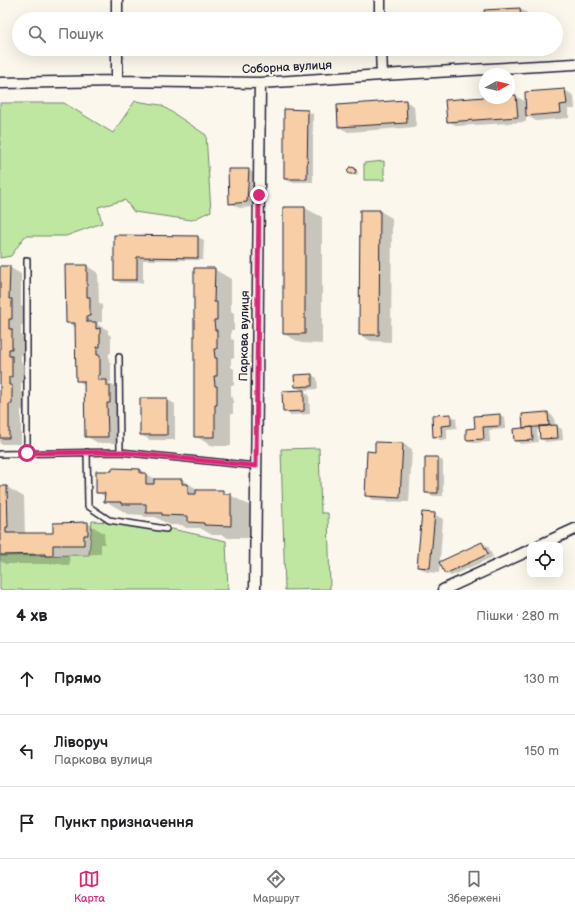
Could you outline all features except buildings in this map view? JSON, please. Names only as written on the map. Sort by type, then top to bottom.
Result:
[{"type":"street","points":[[117,0],[117,12]]},
{"type":"street","points":[[380,0],[380,12]]},
{"type":"street","points":[[117,56],[117,81]]},
{"type":"street","points":[[381,56],[382,75]]},
{"type":"street","name":"Соборна вулиця","points":[[0,83],[117,81],[260,83],[575,64]]},
{"type":"street","name":"Паркова вулиця","points":[[255,590],[260,83]]},
{"type":"street","points":[[547,542],[575,529]]},
{"type":"street","points":[[443,590],[527,551]]},
{"type":"lane","points":[[27,260],[27,453]]},
{"type":"lane","points":[[119,357],[120,452]]},
{"type":"lane","points":[[87,452],[88,506],[109,520],[166,529]]},
{"type":"lane","points":[[0,454],[120,452],[256,466]]},
{"type":"green space","points":[[135,101],[161,105],[206,135],[211,211],[192,220],[134,212],[125,200],[98,207],[102,223],[66,236],[25,236],[11,256],[0,258],[0,103],[64,103],[113,133]]},
{"type":"green space","points":[[384,161],[384,180],[364,180],[364,163]]},
{"type":"green space","points":[[319,448],[321,513],[328,513],[330,589],[285,590],[281,449]]},
{"type":"green space","points":[[92,521],[154,525],[226,541],[228,590],[0,590],[0,556],[89,555]]},
{"type":"route","points":[[27,453],[120,452],[256,466],[259,195]]}]
